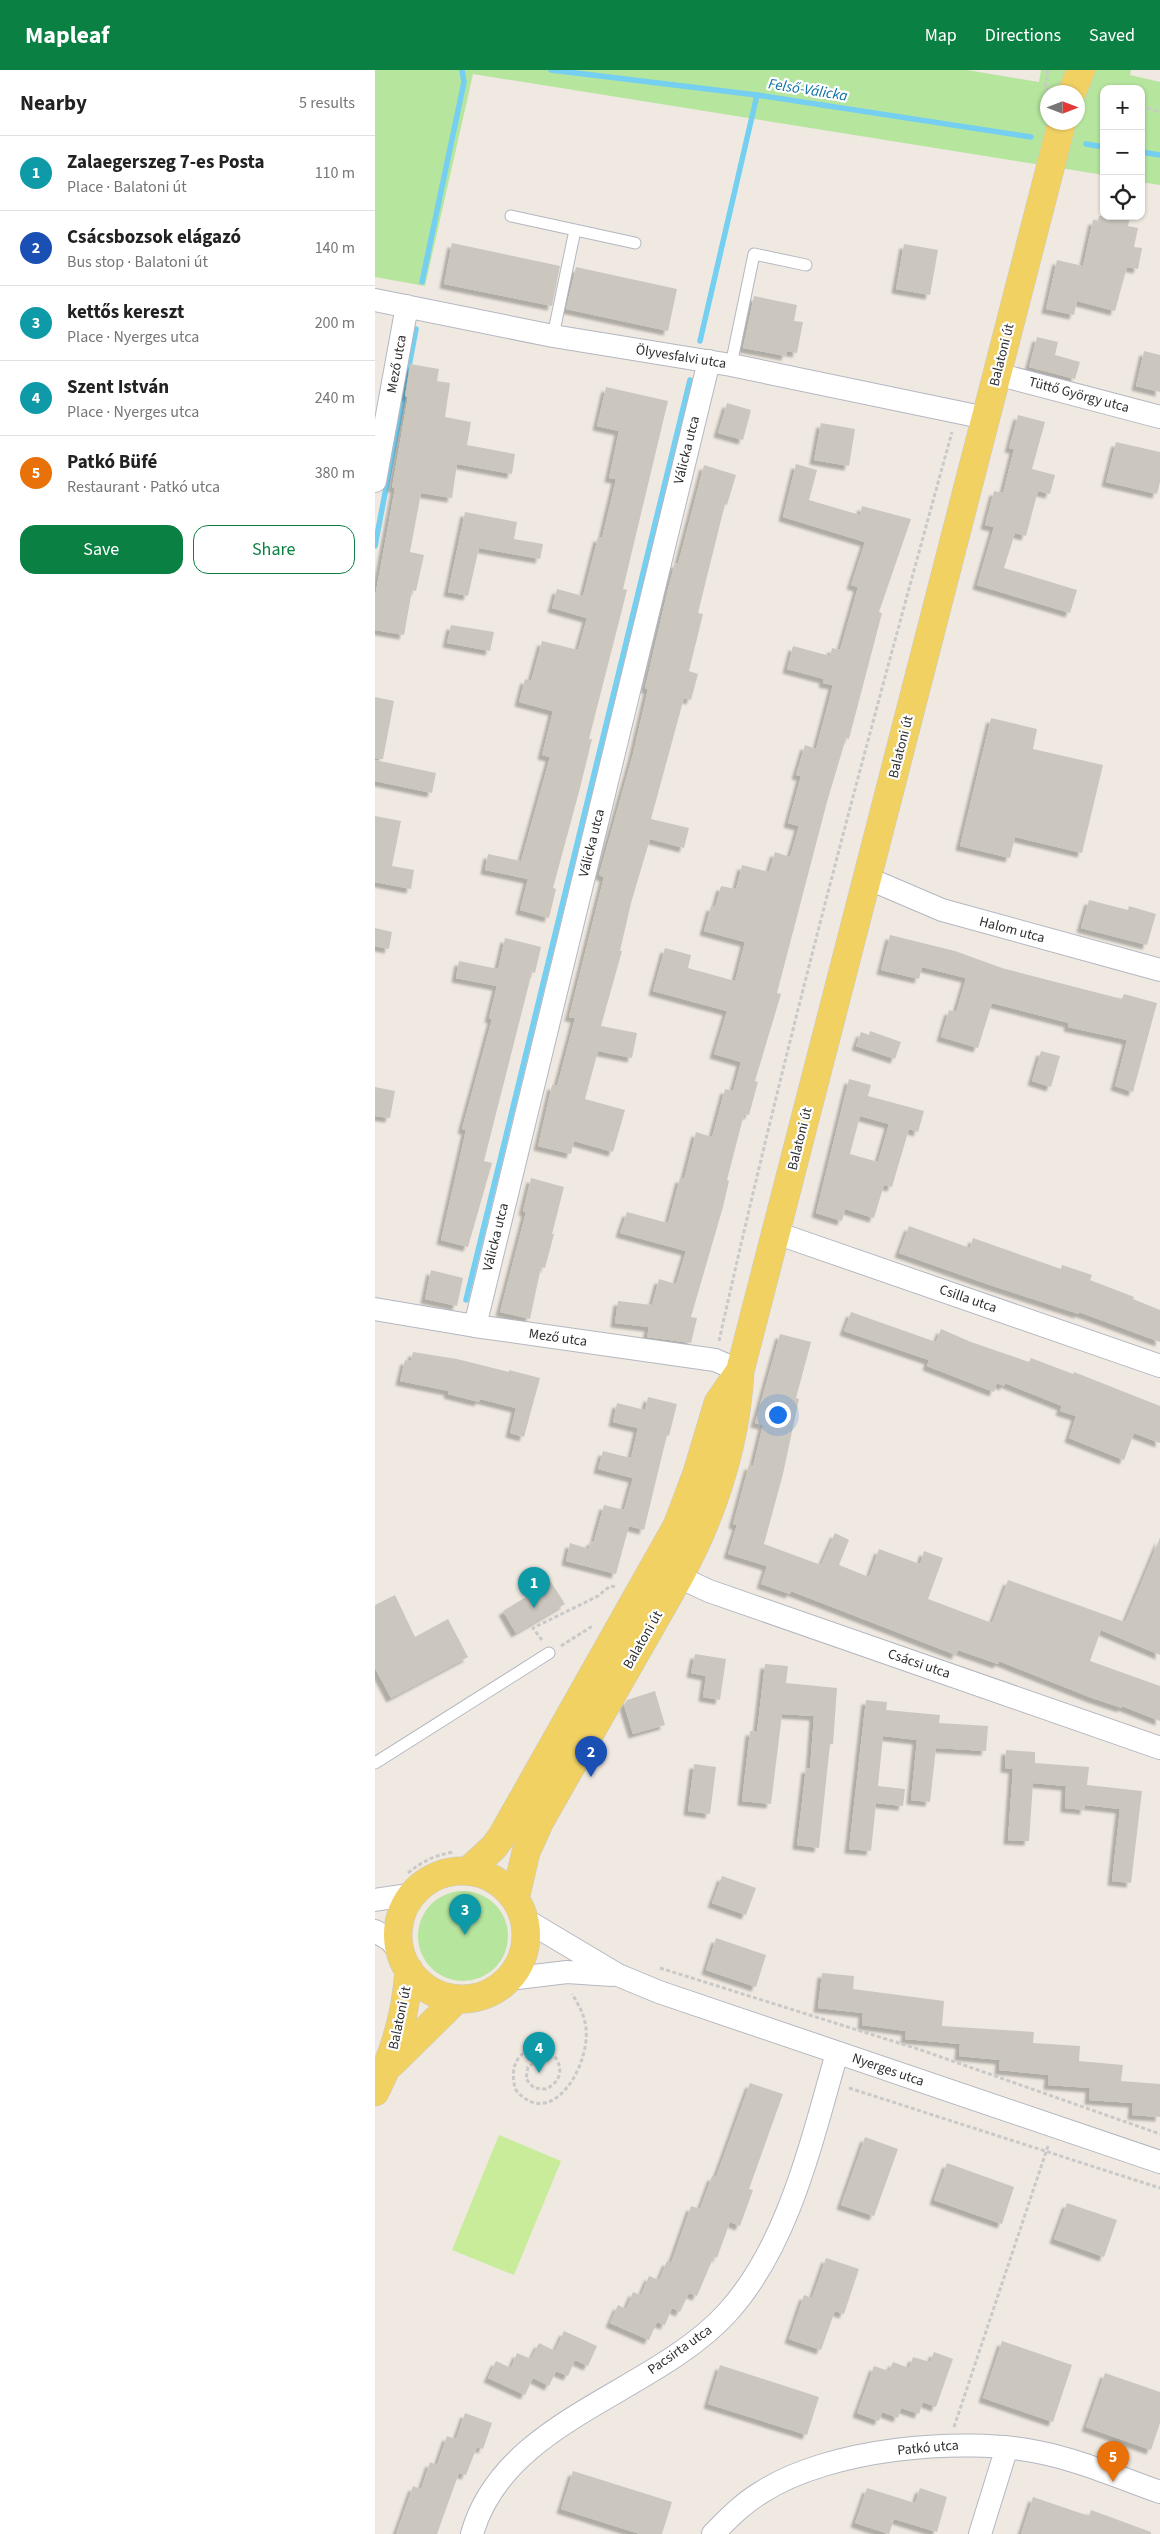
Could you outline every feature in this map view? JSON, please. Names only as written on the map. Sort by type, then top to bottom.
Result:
[{"type":"main road","points":[[1069,85],[1071,70]]},
{"type":"main road","points":[[1075,85],[1081,70]]},
{"type":"main road","name":"Balatoni út","points":[[520,1909],[524,1859],[540,1821],[679,1577],[701,1536],[718,1492],[730,1450],[738,1407],[740,1371],[1060,130]]},
{"type":"main road","name":"Balatoni út","points":[[464,1861],[494,1848],[502,1836],[672,1535],[697,1474],[718,1403],[740,1371]]},
{"type":"main road","points":[[464,1861],[495,1880],[520,1909],[526,1940],[521,1961],[509,1979],[494,1991],[476,1998],[457,1999],[438,1994],[422,1985],[405,1962],[398,1934],[409,1884],[451,1872],[464,1861]]},
{"type":"main road","name":"Balatoni út","points":[[375,2092],[389,2065],[407,2000],[405,1962]]},
{"type":"main road","name":"Balatoni út","points":[[389,2065],[457,1999]]},
{"type":"street","name":"Ölyvesfalvi utca","points":[[375,300],[553,336],[709,360],[986,418]]},
{"type":"street","name":"Mező utca","points":[[375,481],[407,306]]},
{"type":"street","name":"Válicka utca","points":[[475,1326],[709,360]]},
{"type":"street","name":"Tüttő György utca","points":[[997,374],[1160,416]]},
{"type":"street","name":"Halom utca","points":[[867,878],[942,910],[1160,970]]},
{"type":"street","name":"Csilla utca","points":[[776,1233],[1160,1366]]},
{"type":"street","name":"Mező utca","points":[[375,1309],[475,1326],[715,1360],[740,1371]]},
{"type":"street","name":"Csácsi utca","points":[[679,1577],[709,1591],[1160,1748]]},
{"type":"street","points":[[375,1900],[409,1884]]},
{"type":"street","name":"Nyerges utca","points":[[520,1909],[618,1975],[837,2053],[1160,2162]]},
{"type":"street","points":[[375,1931],[389,1940],[405,1962]]},
{"type":"street","name":"Nyerges utca","points":[[509,1979],[567,1972],[618,1975]]},
{"type":"street","name":"Pacsirta utca","points":[[472,2534],[476,2520],[493,2486],[537,2444],[688,2348],[716,2324],[742,2295],[765,2256],[795,2189],[837,2053]]},
{"type":"street","name":"Patkó utca","points":[[713,2534],[739,2509],[762,2492],[808,2470],[892,2451],[980,2444],[1007,2447],[1039,2452],[1160,2492]]},
{"type":"street","points":[[980,2534],[1007,2447]]},
{"type":"lane","points":[[511,216],[635,243]]},
{"type":"lane","points":[[553,336],[575,230]]},
{"type":"lane","points":[[731,365],[753,254],[806,265]]},
{"type":"lane","points":[[375,1763],[549,1653]]},
{"type":"path","points":[[1046,85],[1048,70]]},
{"type":"path","points":[[1145,107],[1160,112]]},
{"type":"path","points":[[715,1360],[747,1218],[851,796],[957,412]]},
{"type":"path","points":[[537,1634],[533,1628],[598,1596],[610,1586]]},
{"type":"path","points":[[549,1653],[599,1622]]},
{"type":"path","points":[[409,1884],[423,1862],[439,1854],[464,1861]]},
{"type":"path","points":[[659,1967],[921,2050],[1160,2134]]},
{"type":"path","points":[[539,2066],[534,2063],[528,2067],[526,2079],[534,2088],[547,2089],[557,2081],[560,2069],[557,2058],[548,2050],[526,2051],[515,2061],[513,2068],[515,2089],[528,2101],[543,2102],[556,2099],[566,2090],[580,2069],[586,2045],[586,2029],[581,2007],[571,1992]]},
{"type":"path","points":[[829,2081],[1160,2188]]},
{"type":"path","points":[[948,2446],[1054,2126]]},
{"type":"green space","points":[[375,70],[967,70],[1039,82],[1041,70],[1131,70],[1130,75],[1160,82],[1160,185],[1145,183],[1145,85],[1100,85],[1100,174],[473,74],[425,286],[375,277]]},
{"type":"green space","points":[[463,1891],[480,1895],[495,1904],[504,1919],[508,1936],[504,1953],[495,1968],[480,1977],[463,1981],[446,1977],[431,1968],[422,1953],[418,1936],[422,1919],[431,1904],[446,1895]]},
{"type":"green space","points":[[499,2135],[561,2161],[514,2275],[452,2250]]},
{"type":"building","points":[[1099,216],[1100,220],[1129,220],[1128,226],[1138,228],[1134,247],[1142,248],[1138,269],[1127,267],[1115,311],[1077,301],[1074,315],[1046,309],[1057,260],[1083,266],[1093,220],[1098,221]]},
{"type":"building","points":[[452,243],[560,266],[552,306],[444,284]]},
{"type":"building","points":[[904,244],[938,250],[930,295],[896,289]]},
{"type":"building","points":[[576,267],[677,289],[668,331],[566,309]]},
{"type":"building","points":[[754,296],[797,305],[794,321],[803,322],[797,353],[787,351],[786,356],[743,348]]},
{"type":"building","points":[[1037,337],[1058,342],[1055,355],[1080,362],[1075,379],[1029,367]]},
{"type":"building","points":[[1144,351],[1160,355],[1160,392],[1136,386]]},
{"type":"building","points":[[410,364],[439,369],[437,381],[450,383],[445,417],[471,422],[467,445],[515,454],[512,474],[457,464],[452,498],[421,493],[410,552],[424,555],[416,591],[412,590],[404,635],[375,630],[375,597],[395,488],[392,488],[408,397],[405,396]]},
{"type":"building","points":[[606,387],[668,401],[623,589],[627,590],[589,739],[592,739],[553,888],[556,889],[549,918],[520,910],[528,879],[485,870],[488,854],[521,861],[550,757],[542,755],[553,711],[519,702],[525,679],[531,681],[542,641],[578,650],[587,618],[552,608],[557,589],[583,596],[598,537],[602,538],[616,479],[609,478],[619,431],[597,426]]},
{"type":"building","points":[[727,403],[751,410],[743,440],[718,433]]},
{"type":"building","points":[[1018,415],[1045,422],[1032,469],[1055,475],[1050,494],[1038,491],[1026,536],[1015,533],[1004,568],[1077,590],[1070,613],[977,585],[994,527],[985,525],[994,491],[1003,493],[1014,449],[1009,448]]},
{"type":"building","points":[[821,423],[855,429],[849,466],[814,460]]},
{"type":"building","points":[[1116,442],[1160,452],[1160,482],[1157,494],[1106,482]]},
{"type":"building","points":[[796,464],[817,470],[809,500],[860,515],[862,506],[911,519],[879,612],[882,613],[849,739],[846,738],[827,802],[777,993],[781,994],[755,1081],[758,1082],[749,1115],[744,1114],[727,1180],[729,1181],[723,1207],[691,1317],[697,1318],[691,1343],[647,1337],[649,1327],[615,1323],[618,1301],[652,1305],[659,1279],[676,1284],[686,1251],[620,1233],[627,1212],[668,1223],[680,1178],[684,1179],[696,1132],[712,1137],[725,1089],[733,1091],[741,1062],[714,1054],[727,1011],[653,991],[665,948],[691,955],[688,968],[735,981],[745,942],[704,931],[711,906],[715,907],[721,886],[736,889],[742,865],[769,872],[775,852],[790,857],[799,826],[788,823],[801,776],[796,775],[805,745],[816,749],[833,685],[823,683],[824,679],[787,669],[793,646],[830,656],[832,648],[840,650],[858,587],[851,585],[865,542],[783,517]]},
{"type":"building","points":[[704,465],[736,475],[727,505],[725,504],[698,613],[703,614],[689,671],[698,674],[691,700],[684,698],[651,819],[689,828],[684,848],[650,839],[631,903],[620,951],[622,951],[601,1026],[637,1033],[632,1058],[598,1051],[585,1099],[625,1110],[613,1152],[574,1141],[571,1154],[538,1146],[552,1085],[557,1086],[575,1018],[569,1017],[604,877],[599,875],[633,754],[648,689],[645,688],[668,589],[675,563],[678,564]]},
{"type":"building","points":[[465,512],[517,522],[514,539],[543,544],[540,559],[479,548],[468,596],[448,592]]},
{"type":"building","points":[[451,625],[494,632],[490,651],[447,643]]},
{"type":"building","points":[[375,697],[394,701],[383,759],[375,759]]},
{"type":"building","points":[[991,718],[1037,729],[1033,749],[1103,765],[1082,853],[1015,837],[1010,858],[960,846]]},
{"type":"building","points":[[375,760],[436,773],[432,793],[375,781]]},
{"type":"building","points":[[375,816],[401,821],[392,866],[414,870],[411,889],[375,882]]},
{"type":"building","points":[[1089,900],[1128,910],[1129,906],[1156,914],[1147,945],[1081,928]]},
{"type":"building","points":[[375,928],[392,932],[389,949],[375,946]]},
{"type":"building","points":[[890,935],[955,951],[1002,968],[1122,999],[1124,994],[1157,1003],[1133,1092],[1115,1086],[1127,1040],[1068,1027],[1069,1023],[992,1003],[978,1048],[941,1037],[949,1010],[956,1012],[966,978],[922,967],[919,979],[881,970]]},
{"type":"building","points":[[505,938],[541,947],[535,973],[532,972],[484,1161],[492,1163],[468,1247],[441,1240],[466,1130],[462,1129],[492,1019],[489,1018],[497,986],[456,978],[459,961],[498,969]]},
{"type":"building","points":[[870,1031],[901,1042],[895,1059],[856,1046],[861,1032],[869,1035]]},
{"type":"building","points":[[1041,1051],[1060,1056],[1051,1087],[1032,1081]]},
{"type":"building","points":[[849,1079],[871,1085],[868,1096],[924,1111],[918,1132],[909,1129],[892,1187],[884,1185],[874,1218],[845,1209],[842,1221],[816,1213]],"holes":[[[860,1116],[889,1124],[878,1162],[850,1154]]]},
{"type":"building","points":[[375,1087],[395,1091],[390,1118],[375,1116]]},
{"type":"building","points":[[531,1178],[564,1187],[545,1268],[541,1267],[530,1319],[500,1312],[526,1212],[523,1211]]},
{"type":"building","points":[[909,1226],[970,1248],[973,1238],[1061,1269],[1062,1265],[1092,1275],[1090,1280],[1134,1297],[1133,1299],[1160,1310],[1160,1342],[1079,1312],[1079,1314],[990,1285],[899,1253]]},
{"type":"building","points":[[431,1270],[463,1278],[457,1306],[425,1299]]},
{"type":"building","points":[[851,1312],[936,1342],[941,1329],[971,1342],[1029,1362],[1031,1358],[1073,1374],[1074,1372],[1160,1406],[1160,1443],[1134,1433],[1124,1460],[1069,1438],[1076,1416],[1060,1411],[1062,1406],[1005,1383],[1004,1386],[997,1383],[994,1392],[927,1366],[929,1360],[844,1331]]},
{"type":"building","points":[[780,1334],[811,1342],[796,1398],[799,1399],[783,1474],[764,1544],[821,1565],[835,1533],[849,1540],[839,1565],[869,1577],[879,1549],[920,1564],[924,1551],[943,1558],[928,1599],[992,1623],[1008,1580],[1125,1622],[1160,1538],[1160,1655],[1101,1630],[1090,1661],[1160,1686],[1160,1721],[1122,1706],[1122,1708],[1092,1698],[999,1661],[998,1664],[958,1650],[956,1655],[791,1591],[790,1594],[761,1584],[767,1566],[728,1554],[737,1525],[733,1524],[749,1465],[753,1466],[763,1425],[755,1423]]},
{"type":"building","points":[[413,1352],[457,1359],[540,1378],[524,1437],[510,1433],[516,1408],[480,1399],[479,1402],[448,1394],[449,1391],[400,1381],[405,1360],[411,1361]]},
{"type":"building","points":[[648,1397],[677,1404],[669,1436],[667,1435],[644,1530],[629,1526],[616,1574],[566,1561],[570,1543],[589,1549],[591,1541],[594,1541],[604,1505],[624,1510],[633,1478],[598,1469],[603,1451],[631,1458],[638,1428],[613,1422],[617,1403],[645,1410]]},
{"type":"building","points":[[551,1582],[565,1604],[516,1633],[503,1611]]},
{"type":"building","points":[[395,1595],[415,1637],[448,1619],[468,1657],[391,1698],[375,1668],[375,1605]]},
{"type":"building","points":[[695,1654],[726,1659],[720,1700],[703,1697],[706,1676],[691,1673]]},
{"type":"building","points":[[765,1664],[788,1666],[786,1683],[837,1688],[833,1744],[830,1744],[819,1848],[797,1845],[806,1768],[810,1769],[814,1716],[782,1714],[771,1804],[742,1801],[750,1731],[757,1732]]},
{"type":"building","points":[[655,1691],[665,1725],[633,1734],[624,1705],[627,1700]]},
{"type":"building","points":[[866,1700],[887,1702],[886,1710],[940,1715],[939,1723],[988,1726],[986,1751],[936,1748],[930,1802],[911,1800],[917,1740],[883,1736],[878,1786],[905,1789],[903,1806],[876,1803],[871,1851],[849,1849]]},
{"type":"building","points":[[1006,1750],[1035,1752],[1035,1763],[1089,1767],[1087,1785],[1142,1791],[1131,1883],[1112,1881],[1120,1809],[1085,1805],[1085,1810],[1065,1808],[1066,1786],[1033,1783],[1029,1841],[1008,1840],[1013,1769],[1005,1768]]},
{"type":"building","points":[[694,1764],[716,1767],[710,1814],[688,1811]]},
{"type":"building","points":[[722,1876],[756,1888],[746,1915],[712,1903]]},
{"type":"building","points":[[716,1938],[766,1955],[756,1987],[706,1970]]},
{"type":"building","points":[[822,1973],[854,1976],[853,1989],[944,2001],[942,2026],[1034,2032],[1033,2043],[1080,2046],[1079,2061],[1123,2065],[1121,2081],[1160,2084],[1160,2117],[1132,2115],[1133,2103],[1089,2100],[1090,2088],[1048,2085],[1049,2075],[999,2070],[1000,2060],[959,2056],[960,2044],[905,2039],[906,2031],[862,2025],[863,2013],[818,2008]]},
{"type":"building","points":[[750,2083],[783,2094],[749,2189],[753,2190],[740,2226],[730,2222],[717,2258],[714,2256],[697,2296],[689,2293],[680,2312],[672,2308],[665,2325],[657,2322],[649,2340],[610,2323],[618,2305],[626,2309],[633,2292],[641,2295],[649,2276],[659,2280],[667,2261],[671,2263],[691,2206],[700,2209],[712,2176],[716,2177]]},
{"type":"building","points":[[865,2137],[898,2149],[874,2216],[841,2205]]},
{"type":"building","points":[[947,2163],[1014,2187],[1002,2224],[934,2200]]},
{"type":"building","points":[[1067,2203],[1117,2220],[1104,2257],[1054,2239]]},
{"type":"building","points":[[826,2258],[859,2269],[844,2314],[835,2311],[821,2350],[789,2339],[804,2295],[812,2298]]},
{"type":"building","points":[[564,2331],[597,2346],[588,2366],[575,2360],[568,2376],[556,2371],[549,2386],[533,2378],[525,2395],[488,2378],[496,2361],[511,2368],[517,2353],[531,2359],[539,2343],[555,2351]]},
{"type":"building","points":[[1002,2341],[1072,2365],[1053,2422],[983,2398]]},
{"type":"building","points":[[934,2352],[953,2359],[936,2407],[923,2402],[919,2414],[901,2408],[898,2418],[882,2412],[879,2421],[857,2413],[874,2366],[889,2371],[893,2362],[909,2368],[913,2357],[930,2362]]},
{"type":"building","points":[[720,2365],[819,2397],[807,2435],[708,2404]]},
{"type":"building","points":[[1105,2373],[1160,2392],[1160,2423],[1151,2450],[1086,2427]]},
{"type":"building","points":[[465,2413],[492,2423],[483,2449],[477,2447],[466,2475],[459,2473],[437,2534],[396,2534],[413,2486],[421,2489],[430,2462],[437,2465],[447,2436],[456,2439]]},
{"type":"building","points":[[573,2471],[672,2502],[662,2534],[640,2534],[561,2509]]},
{"type":"building","points":[[867,2488],[915,2503],[920,2488],[947,2497],[937,2532],[894,2519],[889,2534],[855,2523]]},
{"type":"building","points":[[1033,2497],[1089,2516],[1091,2510],[1151,2532],[1151,2534],[1021,2534]]},
{"type":"waterway","points":[[422,282],[464,82],[462,70]]},
{"type":"waterway","name":"Felső-Válicka","points":[[551,70],[757,95],[1031,137]]},
{"type":"waterway","points":[[700,341],[757,95]]},
{"type":"waterway","name":"Felső-Válicka","points":[[1086,144],[1100,146]]},
{"type":"waterway","name":"Felső-Válicka","points":[[1145,153],[1160,155]]},
{"type":"waterway","points":[[375,546],[416,329]]},
{"type":"waterway","points":[[466,1300],[690,380]]},
{"type":"place","name":"Zalaegerszeg 7-es Posta","points":[[534,1608]]},
{"type":"place","name":"Csácsbozsok elágazó","points":[[591,1777]]},
{"type":"place","name":"kettős kereszt","points":[[465,1935]]},
{"type":"place","name":"Szent István","points":[[539,2073]]},
{"type":"place","name":"Patkó Büfé","points":[[1113,2482]]}]
